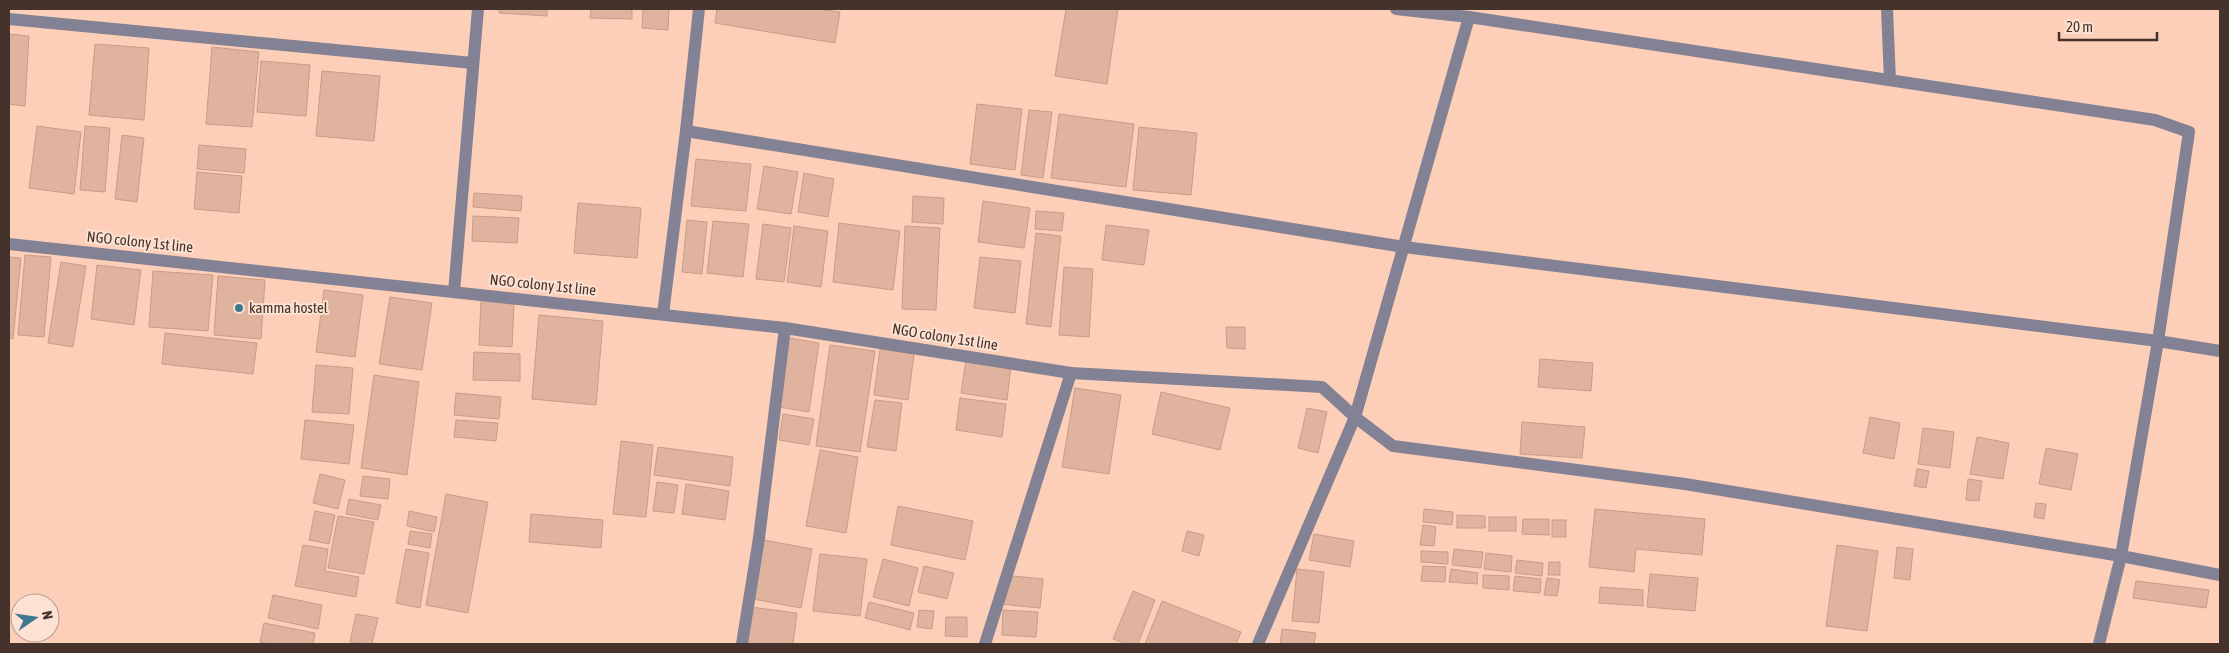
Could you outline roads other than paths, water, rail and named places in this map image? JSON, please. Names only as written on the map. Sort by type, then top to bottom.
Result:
[{"type":"street","points":[[454,292],[478,9]]},
{"type":"street","points":[[663,314],[699,9]]},
{"type":"street","points":[[1396,9],[1469,17],[2155,120],[2190,132],[2122,556],[2099,644]]},
{"type":"street","points":[[1887,9],[1890,80]]},
{"type":"street","points":[[1258,644],[1355,417],[1469,17]]},
{"type":"street","points":[[9,19],[473,62]]},
{"type":"street","points":[[686,131],[1404,247],[2158,341],[2220,352]]},
{"type":"street","name":"NGO colony 1st line","points":[[9,244],[785,328],[1071,373],[1322,387],[1355,417],[1393,446],[1685,484],[2220,574]]},
{"type":"street","points":[[742,644],[759,538],[785,328]]},
{"type":"street","points":[[985,644],[1071,373]]},
{"type":"place","name":"kamma hostel","points":[[239,308]]}]
